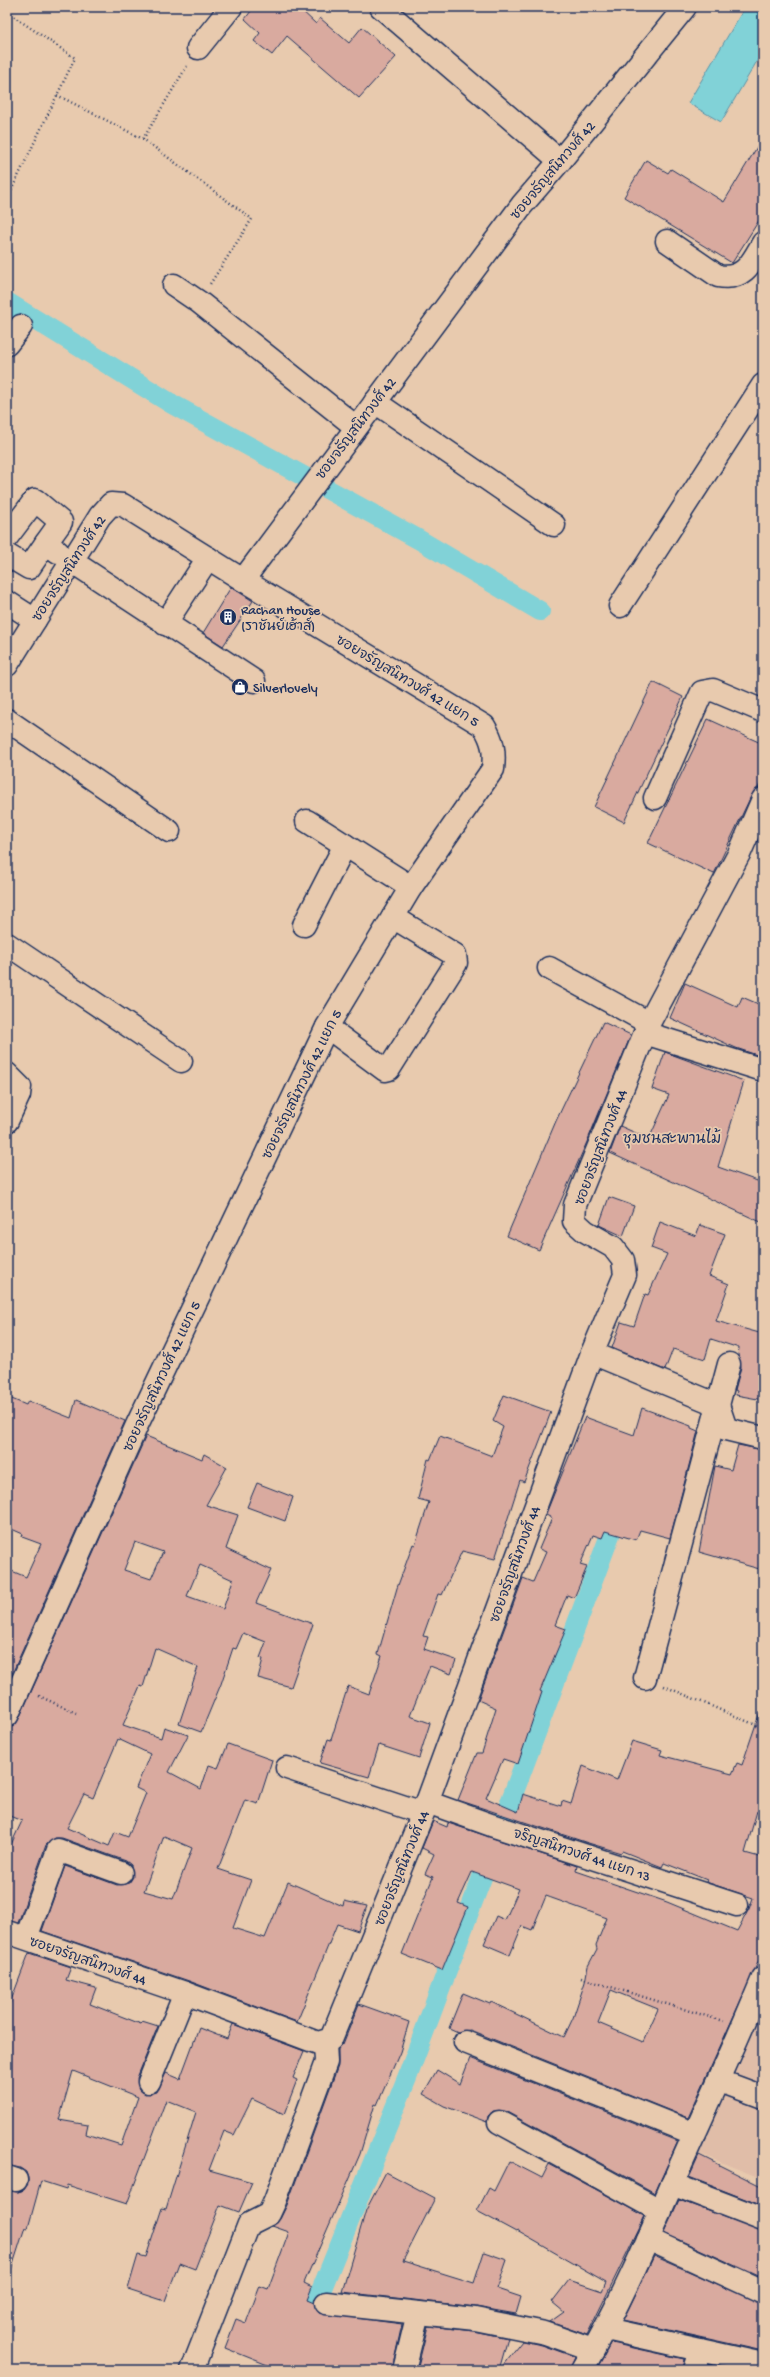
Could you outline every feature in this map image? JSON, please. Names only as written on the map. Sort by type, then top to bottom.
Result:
[{"type":"street","points":[[198,48],[231,7]]},
{"type":"street","points":[[381,7],[560,161]]},
{"type":"street","name":"ซอยจรัญสนิทวงศ์ 42","points":[[7,665],[35,620],[77,564],[100,516],[111,504],[124,505],[243,580],[522,205],[560,161],[684,7]]},
{"type":"street","points":[[667,241],[718,276],[723,277],[736,276],[747,270],[763,243]]},
{"type":"street","points":[[174,285],[199,302],[356,427]]},
{"type":"street","points":[[7,344],[21,326]]},
{"type":"street","points":[[620,606],[763,385]]},
{"type":"street","points":[[375,402],[554,525]]},
{"type":"street","points":[[7,537],[35,500],[61,522],[29,568],[7,555]]},
{"type":"street","points":[[46,543],[165,624],[254,681]]},
{"type":"street","points":[[165,624],[208,558]]},
{"type":"street","name":"ซอยจรัญสนิทวงศ์ 42 แยก 5","points":[[7,1716],[137,1426],[326,1027],[412,887],[493,769],[495,753],[493,740],[484,726],[243,580]]},
{"type":"street","points":[[7,602],[35,620]]},
{"type":"street","points":[[654,798],[702,692],[713,690],[763,711]]},
{"type":"street","points":[[7,720],[169,831]]},
{"type":"street","name":"ซอยจรัญสนิทวงศ์ 44","points":[[16,1935],[186,1993],[318,2043],[324,2043],[331,2039],[425,1807],[592,1354],[625,1275],[622,1260],[613,1247],[585,1231],[574,1222],[575,1205],[647,1028],[740,852],[763,799]]},
{"type":"street","points":[[307,821],[412,887]]},
{"type":"street","points":[[304,925],[345,845]]},
{"type":"street","points":[[326,1027],[386,1070],[389,1069],[456,963],[455,955],[393,917]]},
{"type":"street","points":[[7,944],[181,1061]]},
{"type":"street","points":[[548,968],[647,1028],[763,1070]]},
{"type":"street","points":[[7,1074],[20,1087],[19,1095],[7,1121]]},
{"type":"street","points":[[592,1354],[718,1405],[726,1429],[763,1438]]},
{"type":"street","points":[[646,1678],[729,1364]]},
{"type":"street","name":"จริญสนิทวงศ์ 44 แยก 13","points":[[287,1768],[498,1827],[737,1905]]},
{"type":"street","points":[[16,1935],[58,1850],[121,1873]]},
{"type":"street","points":[[582,2370],[606,2329],[661,2211],[694,2134],[720,2081],[763,1978]]},
{"type":"street","points":[[149,2082],[186,1993]]},
{"type":"street","points":[[465,2042],[694,2134]]},
{"type":"street","points":[[192,2370],[249,2224],[269,2214],[275,2201],[326,2062],[324,2043]]},
{"type":"street","points":[[720,2081],[763,2097]]},
{"type":"street","points":[[499,2122],[661,2211]]},
{"type":"street","points":[[672,2184],[763,2219]]},
{"type":"street","points":[[648,2239],[763,2292]]},
{"type":"street","points":[[326,2303],[475,2319],[545,2333],[594,2350]]},
{"type":"street","points":[[404,2370],[418,2312]]},
{"type":"street","points":[[606,2329],[697,2360],[763,2364]]},
{"type":"path","points":[[7,12],[75,58],[11,191]]},
{"type":"path","points":[[144,139],[198,48]]},
{"type":"path","points":[[57,95],[144,139],[252,219],[199,302]]},
{"type":"path","points":[[646,1678],[763,1728]]},
{"type":"path","points":[[20,1688],[76,1713]]},
{"type":"path","points":[[581,1978],[743,2027]]},
{"type":"shaded area","points":[[763,1993],[763,2179],[695,2152]]},
{"type":"water","points":[[745,7],[763,7],[763,51],[721,122],[688,103]]},
{"type":"building","points":[[254,7],[298,7],[316,24],[320,18],[349,43],[362,27],[396,57],[359,98],[287,36],[272,55],[254,41],[260,33],[245,19]]},
{"type":"building","points":[[763,137],[763,214],[732,263],[624,197],[646,160],[668,173],[671,169],[724,202]]},
{"type":"building","name":"Rachan House (ราชันย์เฮ้าส์)","points":[[231,587],[253,601],[223,646],[203,633]]},
{"type":"building","points":[[653,682],[683,697],[624,822],[594,807]]},
{"type":"building","points":[[708,719],[763,744],[763,778],[758,788],[752,794],[714,874],[648,843]]},
{"type":"building","points":[[685,983],[738,1007],[742,997],[763,1006],[763,1057],[736,1048],[670,1018]]},
{"type":"building","points":[[603,1022],[631,1035],[587,1142],[539,1250],[507,1236],[556,1121]]},
{"type":"building","points":[[665,1052],[744,1081],[718,1167],[763,1183],[763,1223],[610,1153],[620,1126],[649,1139],[669,1095],[652,1089]]},
{"type":"building","points":[[609,1197],[634,1206],[623,1236],[599,1225]]},
{"type":"building","points":[[660,1222],[696,1236],[700,1225],[725,1234],[709,1276],[729,1284],[716,1321],[763,1334],[763,1400],[736,1395],[737,1391],[735,1390],[741,1367],[738,1355],[739,1348],[711,1339],[705,1359],[673,1349],[665,1370],[612,1348],[621,1322],[634,1326],[645,1294],[648,1295],[667,1254],[651,1248]]},
{"type":"building","points":[[504,1395],[551,1412],[524,1482],[520,1480],[495,1559],[462,1551],[442,1595],[438,1594],[423,1636],[428,1637],[424,1649],[456,1660],[451,1674],[430,1666],[410,1716],[430,1723],[419,1758],[379,1745],[369,1777],[320,1763],[328,1739],[331,1740],[348,1686],[369,1694],[382,1656],[378,1654],[397,1588],[413,1544],[415,1545],[429,1502],[418,1499],[428,1459],[430,1460],[440,1436],[492,1456],[503,1427],[493,1421]]},
{"type":"building","points":[[7,1397],[26,1405],[28,1401],[71,1418],[76,1400],[125,1421],[7,1685],[7,1569],[26,1577],[41,1544],[22,1537],[23,1534],[7,1527]]},
{"type":"building","points":[[642,1408],[691,1426],[691,1428],[698,1431],[670,1538],[640,1530],[636,1540],[605,1531],[602,1538],[593,1535],[580,1565],[587,1567],[574,1598],[567,1595],[555,1625],[566,1629],[540,1691],[542,1692],[518,1764],[503,1759],[486,1798],[518,1812],[523,1794],[561,1806],[562,1801],[571,1804],[583,1766],[617,1780],[632,1741],[662,1750],[660,1755],[732,1774],[737,1763],[742,1765],[760,1712],[763,1713],[763,1813],[757,1811],[745,1853],[763,1858],[763,1951],[688,2118],[470,2030],[458,2032],[449,2028],[463,1993],[490,2004],[491,2002],[564,2037],[573,2018],[585,1982],[588,1966],[597,1949],[596,1945],[607,1918],[546,1896],[532,1930],[522,1926],[510,1955],[484,1944],[496,1916],[505,1920],[519,1889],[472,1872],[458,1903],[468,1907],[442,1970],[402,1954],[433,1877],[425,1874],[434,1854],[422,1848],[433,1821],[447,1827],[448,1823],[577,1866],[576,1871],[667,1902],[737,1931],[749,1909],[753,1898],[706,1882],[707,1880],[664,1863],[662,1867],[622,1851],[621,1853],[585,1842],[458,1800],[477,1753],[482,1753],[496,1708],[478,1700],[523,1578],[533,1582],[546,1552],[539,1549],[552,1518],[546,1515],[547,1511],[585,1417],[634,1435]],"holes":[[[611,1990],[658,2009],[643,2042],[598,2023]]]},
{"type":"building","points":[[146,1436],[202,1459],[204,1454],[227,1467],[206,1505],[238,1515],[226,1549],[271,1570],[256,1603],[313,1624],[291,1687],[258,1678],[263,1659],[260,1658],[266,1642],[243,1633],[236,1649],[233,1648],[221,1684],[201,1732],[179,1724],[198,1667],[155,1648],[143,1687],[140,1686],[123,1725],[161,1738],[164,1727],[188,1735],[169,1772],[201,1789],[209,1765],[218,1768],[228,1744],[272,1760],[258,1804],[245,1800],[218,1869],[251,1880],[233,1928],[265,1938],[288,1882],[343,1906],[344,1901],[367,1906],[358,1931],[337,1924],[297,2022],[189,1981],[42,1931],[65,1866],[117,1885],[129,1883],[133,1877],[131,1865],[126,1861],[62,1838],[55,1838],[46,1845],[18,1923],[7,1920],[7,1853],[22,1821],[7,1815],[7,1728],[14,1726],[18,1721]],"holes":[[[135,1542],[163,1552],[151,1579],[124,1570]],[[200,1565],[233,1580],[223,1609],[187,1596]],[[118,1739],[150,1754],[136,1788],[146,1793],[128,1837],[115,1832],[109,1846],[67,1828],[84,1794],[93,1798]],[[164,1836],[192,1848],[173,1899],[144,1891]]]},
{"type":"building","points":[[738,1445],[763,1450],[763,1570],[699,1552],[715,1466],[731,1470]]},
{"type":"building","points":[[257,1483],[293,1497],[285,1521],[247,1507]]},
{"type":"building","points":[[29,1953],[71,1967],[66,1980],[96,1988],[90,2004],[141,2024],[142,2021],[158,2026],[137,2078],[139,2089],[145,2094],[157,2092],[166,2073],[180,2079],[199,2028],[227,2039],[233,2024],[304,2051],[293,2078],[297,2080],[284,2114],[252,2099],[234,2135],[224,2131],[209,2170],[252,2182],[239,2212],[220,2205],[195,2269],[179,2263],[165,2301],[128,2289],[138,2255],[146,2257],[162,2208],[166,2209],[196,2112],[166,2100],[127,2204],[67,2185],[66,2189],[41,2181],[28,2228],[25,2227],[10,2274],[7,2274],[7,2208],[11,2191],[18,2192],[24,2190],[28,2184],[28,2178],[26,2172],[20,2168],[7,2165],[7,2011]],"holes":[[[73,2071],[138,2097],[121,2145],[86,2134],[88,2125],[59,2120]]]},
{"type":"building","points":[[359,2004],[409,2022],[400,2052],[377,2105],[375,2104],[360,2154],[304,2283],[312,2287],[307,2300],[314,2303],[319,2313],[402,2324],[392,2370],[280,2370],[225,2348],[236,2319],[246,2323],[260,2286],[268,2289],[289,2232],[272,2226],[280,2219],[287,2205],[338,2066],[338,2049],[343,2044]]},
{"type":"building","points":[[470,2058],[678,2141],[655,2193],[505,2111],[493,2111],[488,2116],[487,2122],[444,2106],[423,2094],[437,2070],[460,2084]]},
{"type":"building","points":[[699,2155],[763,2187],[763,2206],[689,2177]]},
{"type":"building","points":[[509,2161],[542,2178],[549,2164],[645,2216],[587,2335],[550,2322],[564,2312],[552,2302],[569,2280],[602,2291],[606,2282],[517,2231],[516,2232],[477,2211],[489,2188],[494,2191]]},
{"type":"building","points":[[386,2172],[435,2198],[403,2261],[474,2283],[484,2252],[507,2260],[497,2289],[521,2297],[516,2314],[476,2307],[342,2292],[366,2210]]},
{"type":"building","points":[[679,2200],[763,2231],[763,2278],[664,2233]]},
{"type":"building","points":[[654,2256],[763,2304],[763,2351],[623,2320]]},
{"type":"building","points":[[428,2326],[473,2331],[508,2338],[499,2370],[417,2370]]},
{"type":"building","points":[[522,2341],[542,2345],[575,2357],[570,2370],[499,2370]]},
{"type":"building","points":[[611,2343],[684,2359],[682,2370],[596,2370]]},
{"type":"building","points":[[709,2365],[732,2370],[707,2370]]},
{"type":"waterway","points":[[7,302],[172,404],[418,539],[540,611]]},
{"type":"waterway","points":[[289,2370],[407,2078],[610,1535]]},
{"type":"place","name":"Rachan House (ราชันย์เฮ้าส์)","points":[[228,617]]},
{"type":"place","name":"Silverlovely","points":[[240,687]]},
{"type":"district","name":"ชุมชนสะพานไม้","points":[[672,1138]]}]
